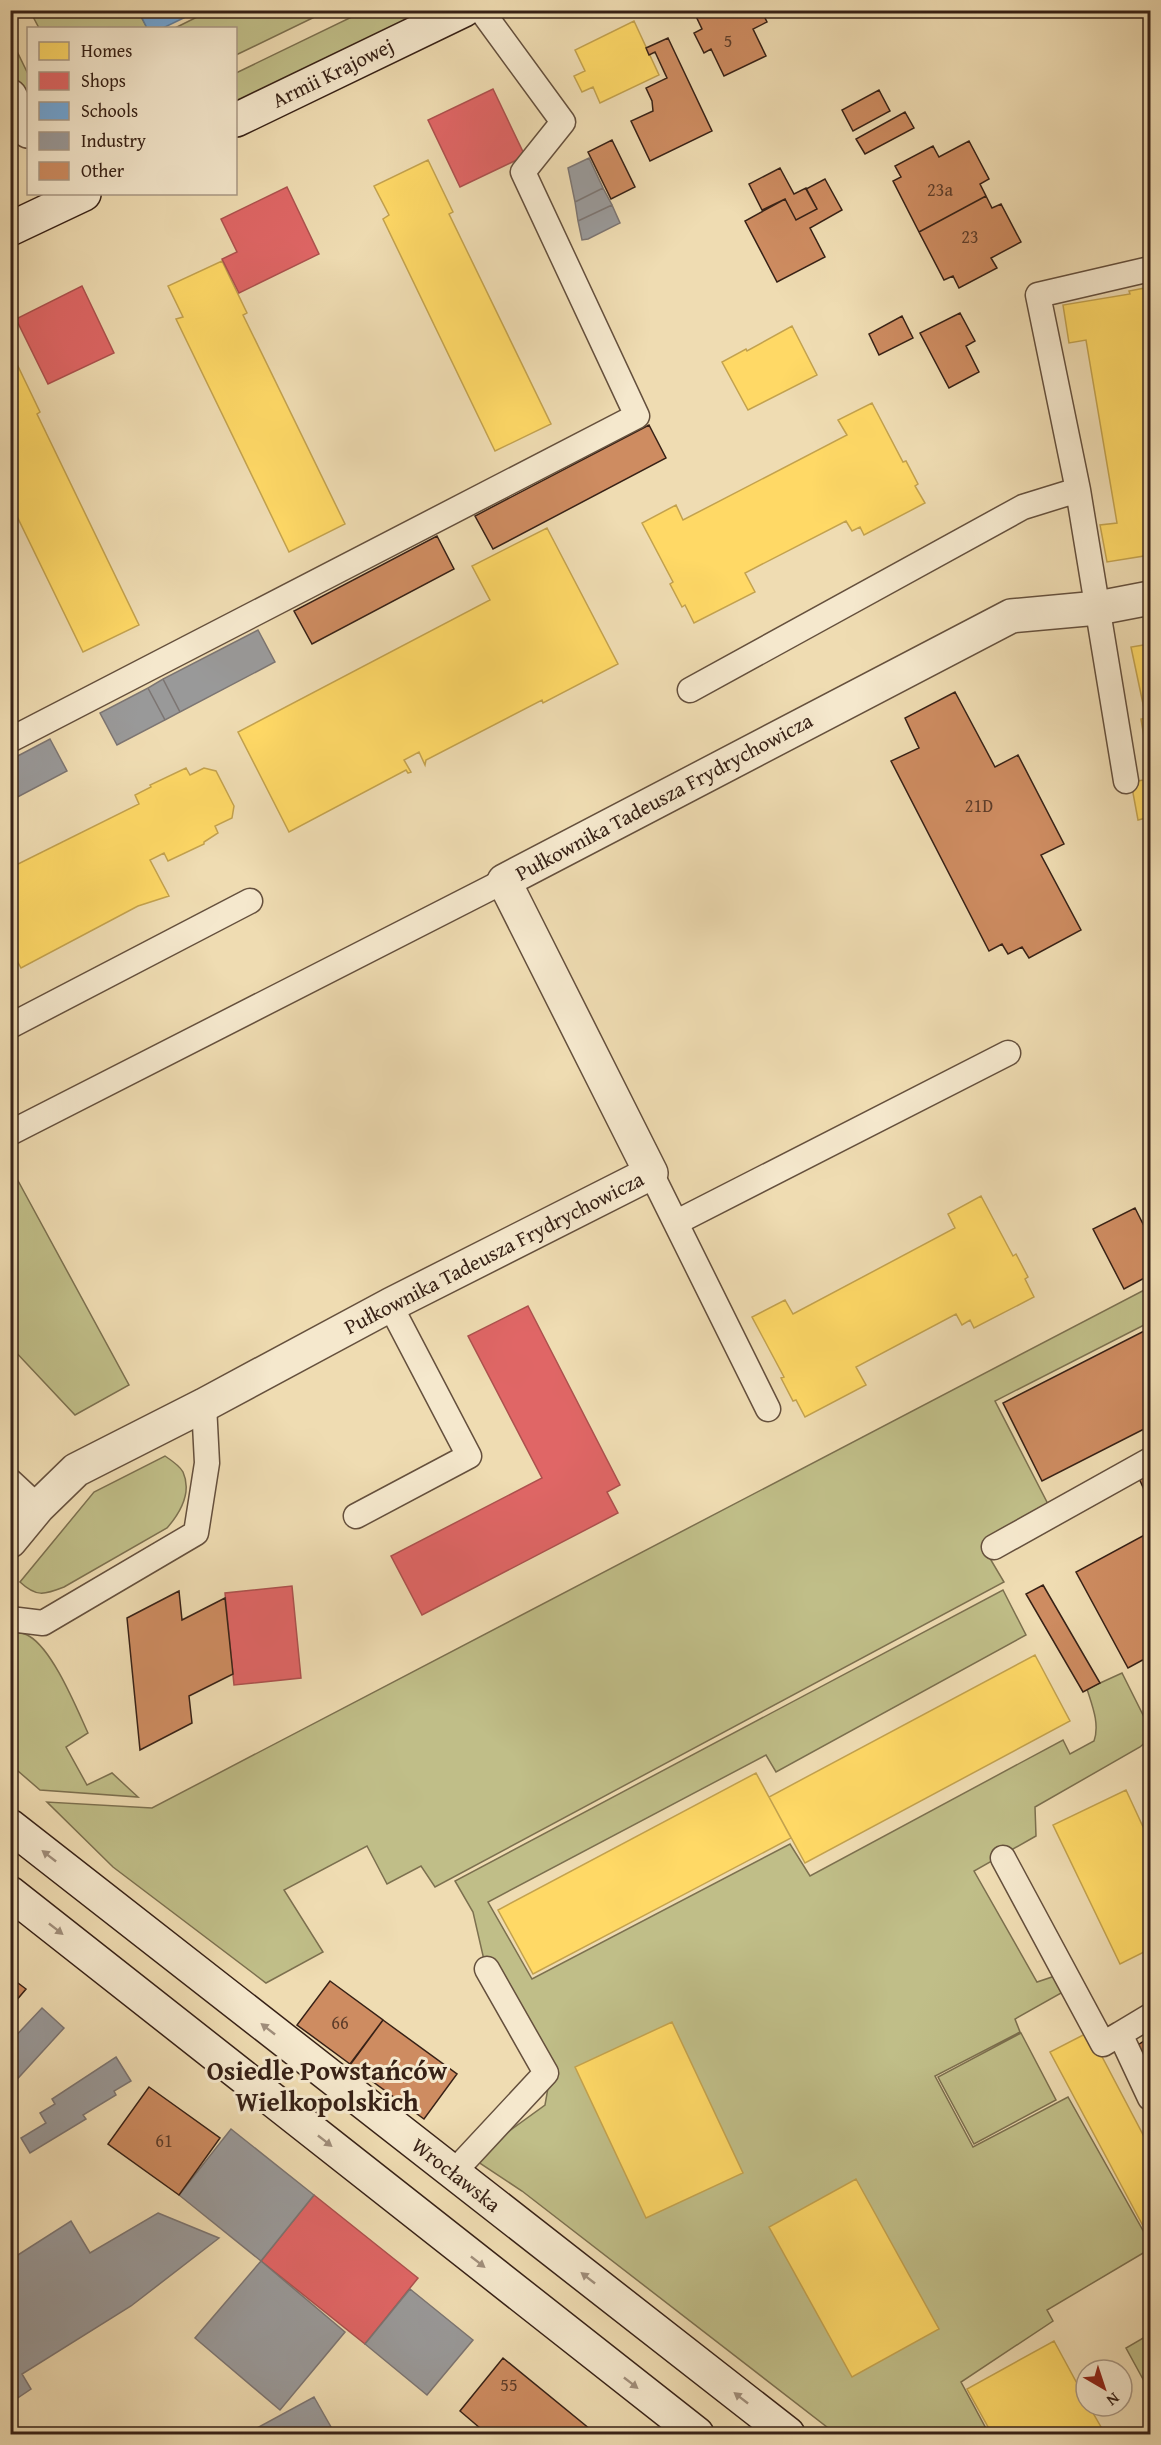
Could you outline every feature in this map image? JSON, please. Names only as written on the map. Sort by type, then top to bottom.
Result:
[{"type":"street","name":"Armii Krajowej","points":[[237,120],[464,10]]},
{"type":"street","points":[[10,96],[27,129]]},
{"type":"street","points":[[10,229],[70,197]]},
{"type":"street","name":"Pułkownika Tadeusza Frydrychowicza","points":[[10,1541],[38,1507],[76,1470],[204,1405],[390,1305],[651,1173],[504,881],[1011,616],[1098,608],[1150,598]]},
{"type":"street","name":"Wrocławska","points":[[10,1826],[788,2434]]},
{"type":"street","points":[[10,1893],[697,2434]]},
{"type":"lane","points":[[10,740],[637,417],[523,172],[562,122],[481,10]]},
{"type":"lane","points":[[1126,781],[1078,490],[1038,295],[1150,269]]},
{"type":"lane","points":[[690,690],[1023,507],[1078,490]]},
{"type":"lane","points":[[10,1133],[504,881]]},
{"type":"lane","points":[[10,1026],[250,901]]},
{"type":"lane","points":[[677,1222],[1008,1053]]},
{"type":"lane","points":[[651,1173],[768,1409]]},
{"type":"lane","points":[[356,1516],[469,1456],[390,1305]]},
{"type":"lane","points":[[10,1619],[43,1623],[196,1533],[207,1463],[204,1405]]},
{"type":"lane","points":[[994,1547],[1150,1460]]},
{"type":"lane","points":[[10,1481],[38,1507]]},
{"type":"lane","points":[[1003,1857],[1103,2044],[1150,2016]]},
{"type":"lane","points":[[453,2173],[546,2073],[487,1969]]},
{"type":"lane","points":[[1120,2034],[1150,2098]]},
{"type":"shaded area","points":[[211,10],[327,10],[237,55],[237,27],[177,27]]},
{"type":"shaded area","points":[[30,11],[138,11],[146,27],[38,27]]},
{"type":"shaded area","points":[[364,11],[424,11],[237,102],[237,73]]},
{"type":"shaded area","points":[[10,37],[27,72],[27,110],[11,78]]},
{"type":"shaded area","points":[[10,1166],[129,1385],[75,1415],[11,1347]]},
{"type":"shaded area","points":[[1150,1287],[1150,1322],[995,1401],[1050,1508],[982,1545],[1004,1582],[435,1887],[421,1866],[387,1884],[367,1846],[284,1890],[323,1952],[266,1983],[113,1867],[47,1802],[152,1808]]},
{"type":"shaded area","points":[[165,1456],[182,1470],[186,1487],[180,1509],[167,1528],[57,1590],[40,1593],[20,1582],[94,1492]]},
{"type":"shaded area","points":[[1003,1590],[1026,1635],[776,1772],[766,1755],[488,1902],[532,1979],[790,1844],[810,1876],[1063,1740],[1070,1754],[1094,1741],[1096,1735],[1096,1721],[1087,1689],[1122,1673],[1150,1729],[1150,1738],[1140,1747],[1035,1807],[1036,1836],[974,1871],[1037,1982],[1055,1976],[1063,1992],[1015,2019],[1020,2032],[935,2076],[973,2147],[1068,2097],[1150,2243],[1150,2249],[1047,2310],[1053,2321],[961,2382],[989,2434],[836,2434],[522,2191],[472,2158],[545,2105],[551,2071],[484,1960],[473,1912],[455,1881]]},
{"type":"shaded area","points":[[11,1630],[27,1635],[38,1643],[55,1666],[70,1695],[88,1733],[66,1747],[87,1785],[112,1773],[138,1797],[40,1790],[11,1765]]},
{"type":"shaded area","points":[[1021,2033],[1056,2100],[974,2144],[938,2077]]},
{"type":"shaded area","points":[[1150,2334],[1150,2392],[1134,2363],[1134,2358],[1131,2358],[1126,2348]]},
{"type":"building: Homes","points":[[634,21],[659,75],[600,103],[593,87],[582,92],[574,76],[585,71],[575,50]]},
{"type":"building: Homes","points":[[428,160],[453,212],[449,214],[551,424],[495,451],[383,219],[389,215],[374,186]]},
{"type":"building: Homes","points":[[222,261],[247,313],[243,315],[345,524],[289,552],[176,319],[183,317],[168,286]]},
{"type":"building: Homes","points":[[1150,287],[1150,555],[1107,562],[1100,525],[1117,523],[1086,340],[1069,343],[1063,305],[1130,294],[1129,291]]},
{"type":"building: Homes","points":[[792,326],[817,375],[748,410],[722,362]]},
{"type":"building: Homes","points":[[15,360],[40,412],[37,414],[139,625],[83,652],[10,502],[10,362]]},
{"type":"building: Homes","points":[[872,403],[903,462],[906,461],[918,484],[915,486],[925,503],[864,535],[860,527],[852,531],[846,521],[745,573],[755,592],[694,623],[685,605],[682,607],[670,584],[673,582],[642,523],[676,505],[683,520],[847,435],[838,420]]},
{"type":"building: Homes","points":[[547,528],[618,664],[426,760],[425,765],[419,752],[404,760],[411,772],[408,773],[406,770],[289,832],[238,732],[490,600],[472,566]]},
{"type":"building: Homes","points":[[1150,644],[1150,742],[1145,743],[1141,719],[1146,718],[1131,647]]},
{"type":"building: Homes","points":[[186,768],[190,775],[204,768],[216,771],[234,806],[232,818],[215,826],[218,833],[204,844],[168,861],[164,853],[150,860],[169,896],[138,906],[21,968],[16,959],[10,962],[10,868],[139,804],[135,795],[151,787],[150,785]]},
{"type":"building: Homes","points":[[1150,779],[1150,817],[1138,820],[1131,782]]},
{"type":"building: Homes","points":[[981,1196],[1013,1256],[1016,1254],[1028,1277],[1025,1279],[1034,1297],[974,1328],[970,1320],[962,1325],[956,1314],[856,1367],[866,1385],[805,1417],[796,1400],[793,1401],[781,1378],[784,1377],[752,1317],[785,1300],[793,1314],[955,1228],[948,1214]]},
{"type":"building: Homes","points":[[1035,1655],[1070,1721],[805,1863],[769,1797]]},
{"type":"building: Homes","points":[[756,1773],[791,1838],[533,1974],[498,1910]]},
{"type":"building: Homes","points":[[1126,1790],[1150,1842],[1150,1949],[1120,1964],[1053,1825]]},
{"type":"building: Homes","points":[[672,2022],[743,2173],[646,2218],[575,2067]]},
{"type":"building: Homes","points":[[1089,2032],[1150,2148],[1150,2239],[1050,2052]]},
{"type":"building: Homes","points":[[856,2179],[939,2329],[852,2377],[769,2227]]},
{"type":"building: Homes","points":[[1054,2341],[1074,2378],[1074,2418],[1096,2418],[1105,2434],[992,2434],[967,2389]]},
{"type":"building: Shops","points":[[493,89],[525,156],[460,187],[428,120]]},
{"type":"building: Shops","points":[[287,187],[319,254],[239,293],[222,259],[237,252],[221,219]]},
{"type":"building: Shops","points":[[82,286],[114,353],[48,384],[16,319]]},
{"type":"building: Shops","points":[[528,1306],[620,1485],[607,1492],[618,1513],[422,1615],[391,1556],[542,1478],[468,1336]]},
{"type":"building: Shops","points":[[292,1586],[301,1678],[234,1685],[225,1593]]},
{"type":"building: Shops","points":[[314,2195],[418,2278],[365,2344],[261,2261]]},
{"type":"building: Schools","points":[[138,10],[200,10],[165,27],[146,27]]},
{"type":"building: Industry","points":[[589,158],[603,188],[575,202],[568,168]]},
{"type":"building: Industry","points":[[603,188],[612,205],[578,221],[575,202]]},
{"type":"building: Industry","points":[[612,205],[620,223],[582,240],[578,221]]},
{"type":"building: Industry","points":[[258,630],[275,662],[180,712],[163,679]]},
{"type":"building: Industry","points":[[163,679],[180,712],[165,720],[148,688]]},
{"type":"building: Industry","points":[[148,688],[165,720],[117,745],[100,713]]},
{"type":"building: Industry","points":[[50,739],[67,771],[10,801],[10,760]]},
{"type":"building: Industry","points":[[42,2008],[64,2028],[10,2087],[10,2042]]},
{"type":"building: Industry","points":[[116,2057],[131,2081],[114,2091],[116,2095],[83,2115],[86,2119],[30,2153],[21,2138],[46,2123],[40,2113],[55,2104],[52,2099]]},
{"type":"building: Industry","points":[[231,2129],[314,2195],[261,2261],[179,2195]]},
{"type":"building: Industry","points":[[158,2213],[219,2238],[131,2306],[22,2374],[31,2389],[10,2403],[10,2260],[71,2221],[90,2253]]},
{"type":"building: Industry","points":[[261,2261],[345,2332],[280,2410],[195,2338]]},
{"type":"building: Industry","points":[[410,2289],[473,2340],[427,2395],[365,2344]]},
{"type":"building: Industry","points":[[314,2397],[335,2434],[246,2434]]},
{"type":"building: Other","points":[[693,10],[761,10],[767,22],[753,29],[766,56],[724,76],[711,49],[704,53],[694,33],[702,29]]},
{"type":"building: Other","points":[[668,38],[712,131],[650,161],[631,121],[653,111],[652,101],[646,88],[667,78],[655,52],[649,55],[646,48]]},
{"type":"building: Other","points":[[879,90],[890,111],[853,131],[842,110]]},
{"type":"building: Other","points":[[905,112],[914,128],[865,154],[856,139]]},
{"type":"building: Other","points":[[612,140],[635,187],[611,199],[588,152]]},
{"type":"building: Other","points":[[969,141],[989,179],[980,184],[986,196],[919,232],[893,181],[901,177],[895,166],[933,146],[939,157]]},
{"type":"building: Other","points":[[780,168],[794,194],[806,188],[817,209],[796,220],[785,199],[762,210],[749,184]]},
{"type":"building: Other","points":[[825,179],[842,210],[810,228],[825,257],[777,282],[745,221],[785,199],[796,220],[817,209],[806,189]]},
{"type":"building: Other","points":[[986,196],[992,208],[1001,204],[1021,242],[991,258],[997,268],[959,288],[953,276],[944,280],[919,232]]},
{"type":"building: Other","points":[[960,313],[975,341],[966,346],[979,372],[949,388],[920,333]]},
{"type":"building: Other","points":[[902,316],[913,338],[879,355],[869,334]]},
{"type":"building: Other","points":[[649,425],[666,458],[493,549],[475,516]]},
{"type":"building: Other","points":[[437,536],[454,569],[312,644],[294,611]]},
{"type":"building: Other","points":[[955,692],[995,767],[1018,755],[1064,844],[1041,855],[1081,930],[1029,958],[1022,947],[1008,954],[1002,944],[989,951],[891,761],[919,748],[905,718]]},
{"type":"building: Other","points":[[1135,1208],[1150,1238],[1150,1275],[1124,1289],[1093,1229]]},
{"type":"building: Other","points":[[1150,1328],[1150,1426],[1042,1481],[1003,1403]]},
{"type":"building: Other","points":[[1150,1470],[1150,1503],[1138,1476]]},
{"type":"building: Other","points":[[1150,1532],[1150,1656],[1128,1668],[1076,1572]]},
{"type":"building: Other","points":[[1043,1585],[1100,1683],[1083,1692],[1026,1594]]},
{"type":"building: Other","points":[[179,1591],[182,1620],[225,1598],[233,1674],[189,1696],[192,1723],[140,1750],[127,1618]]},
{"type":"building: Other","points":[[10,1977],[26,1989],[10,2008]]},
{"type":"building: Other","points":[[330,1981],[383,2020],[350,2064],[297,2025]]},
{"type":"building: Other","points":[[383,2020],[457,2074],[424,2119],[350,2065]]},
{"type":"building: Other","points":[[1150,2037],[1150,2072],[1135,2047]]},
{"type":"building: Other","points":[[149,2087],[220,2138],[179,2195],[108,2144]]},
{"type":"building: Other","points":[[503,2358],[596,2434],[487,2434],[460,2411]]},
{"type":"district","name":"Osiedle Powstańców Wielkopolskich","points":[[327,2086]]}]
